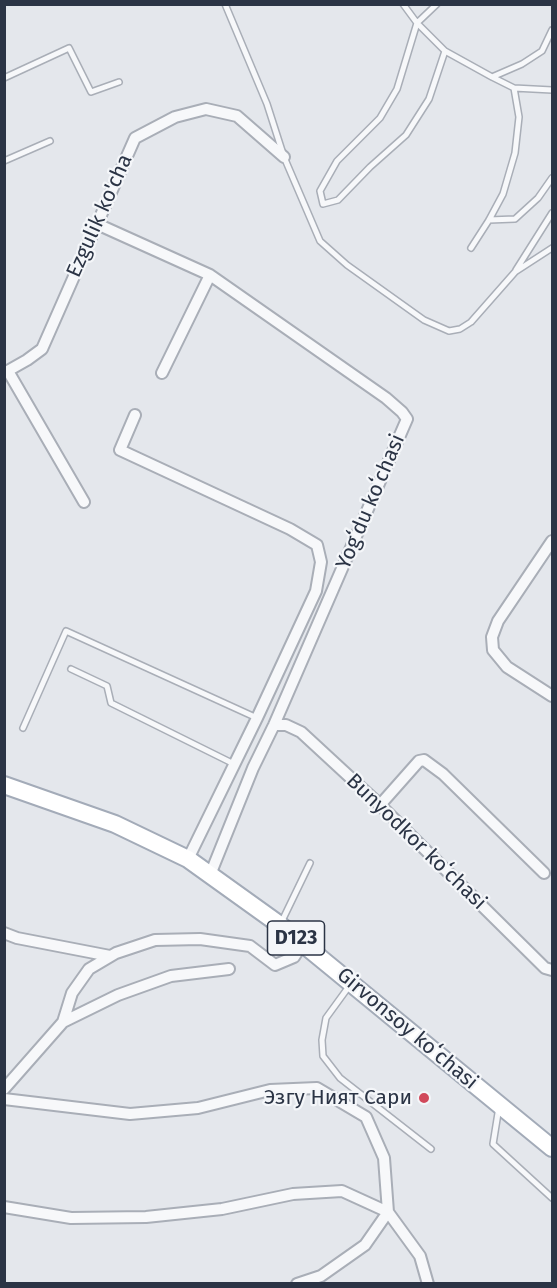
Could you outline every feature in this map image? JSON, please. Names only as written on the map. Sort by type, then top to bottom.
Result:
[{"type":"main road","name":"Girvonsoy koʻchasi","points":[[4,785],[115,824],[188,859],[303,943],[552,1148]]},
{"type":"street","name":"Ezgulik ko'cha","points":[[84,502],[6,372],[42,349],[135,138],[175,117],[206,109],[237,116],[284,157]]},
{"type":"street","points":[[97,224],[210,275],[162,373]]},
{"type":"street","name":"Yogʻdu koʻchasi","points":[[210,275],[386,398],[402,412],[406,419],[274,725],[253,768],[210,874]]},
{"type":"street","name":"Yogʻdu koʻchasi","points":[[135,415],[120,450],[317,545],[321,562],[316,591],[188,859]]},
{"type":"street","points":[[552,541],[498,621],[492,637],[493,650],[507,667],[552,696]]},
{"type":"street","name":"Bunyodkor koʻchasi","points":[[274,725],[286,725],[301,732],[380,805],[545,968],[552,970]]},
{"type":"street","points":[[380,805],[419,761],[424,760],[443,774],[544,873]]},
{"type":"street","points":[[4,933],[17,938],[110,956]]},
{"type":"street","points":[[63,1022],[72,993],[89,969],[110,956],[155,940],[200,939],[250,946],[275,965],[294,957],[303,943]]},
{"type":"street","points":[[4,1089],[63,1022],[118,994],[171,976],[229,969]]},
{"type":"street","points":[[4,1099],[130,1114],[198,1108],[270,1090],[317,1088],[366,1117],[384,1158],[388,1212],[365,1245],[321,1276],[297,1284]]},
{"type":"street","points":[[4,1207],[70,1218],[146,1217],[222,1209],[293,1194],[342,1191],[388,1212],[420,1256],[428,1284]]},
{"type":"lane","points":[[225,4],[267,104],[284,157],[320,241],[347,265],[424,320],[449,330],[460,329],[471,322],[515,272],[552,213]]},
{"type":"lane","points":[[403,4],[417,23],[445,51],[514,88],[552,90]]},
{"type":"lane","points":[[437,4],[417,23],[397,89],[380,118],[337,161],[320,191],[323,204],[338,200],[406,135],[429,99],[445,51]]},
{"type":"lane","points":[[492,77],[522,64],[542,51],[552,30]]},
{"type":"lane","points":[[4,78],[69,48],[91,92],[119,82]]},
{"type":"lane","points":[[471,248],[503,194],[515,153],[519,117],[514,88]]},
{"type":"lane","points":[[4,161],[50,141]]},
{"type":"lane","points":[[489,220],[514,219],[538,198],[552,178]]},
{"type":"lane","points":[[515,272],[552,249]]},
{"type":"lane","points":[[23,728],[66,631],[257,718]]},
{"type":"lane","points":[[71,669],[107,686],[111,703],[234,764]]},
{"type":"lane","points":[[280,925],[310,863]]},
{"type":"lane","points":[[351,984],[326,1018],[322,1040],[323,1056],[339,1078],[431,1149]]},
{"type":"lane","points":[[499,1106],[493,1144],[552,1198]]},
{"type":"place","name":"Эзгу Ният Сари","points":[[424,1098]]}]
